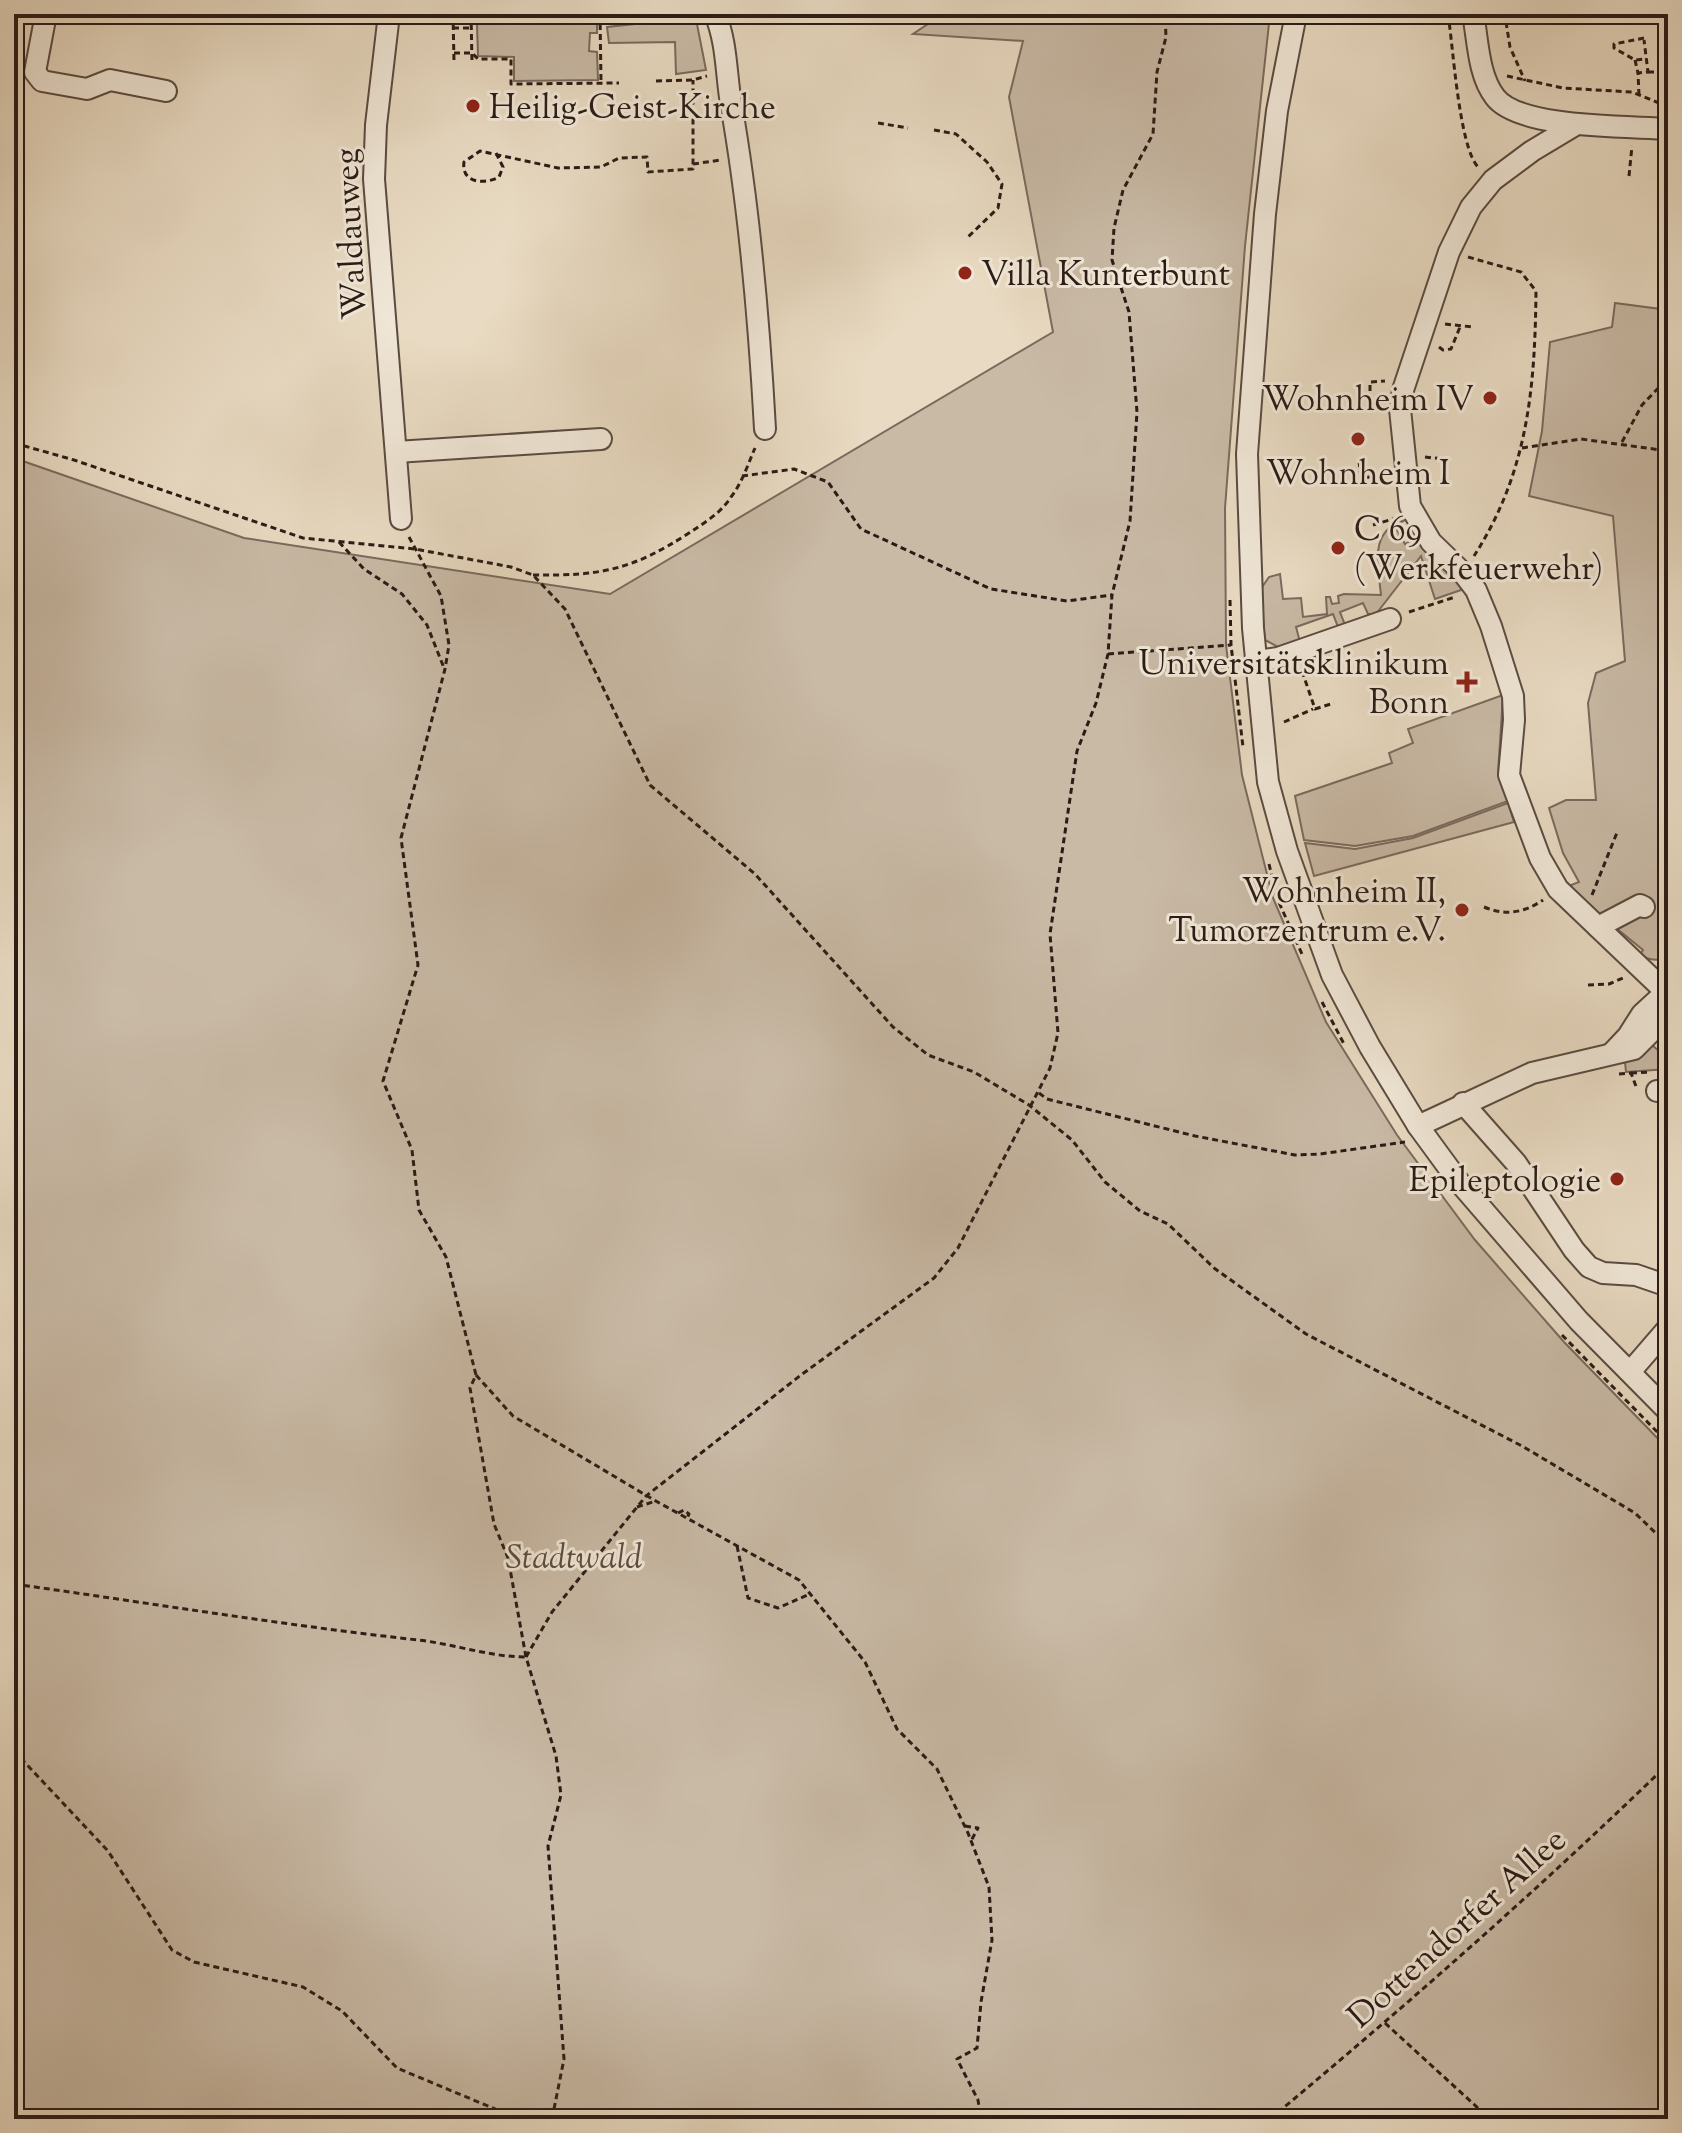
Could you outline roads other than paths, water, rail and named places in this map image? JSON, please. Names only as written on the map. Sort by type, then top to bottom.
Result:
[{"type":"street","points":[[46,14],[35,72],[42,81],[87,89],[110,80],[166,91]]},
{"type":"street","name":"Waldauweg","points":[[389,14],[376,125],[374,179],[401,519]]},
{"type":"street","points":[[1296,14],[1277,111],[1265,214],[1247,454],[1260,726],[1268,782],[1287,851],[1332,975],[1408,1128],[1579,1321],[1668,1411]]},
{"type":"street","points":[[1473,14],[1482,69],[1495,98],[1516,113],[1577,124],[1665,128]]},
{"type":"street","points":[[722,20],[759,319],[765,429]]},
{"type":"street","points":[[1408,1128],[1532,1073],[1634,1049],[1659,1024],[1667,992],[1558,889],[1540,858],[1509,775],[1513,696],[1491,626],[1470,582],[1431,542],[1410,506],[1405,474],[1400,409],[1403,390],[1449,252],[1471,207],[1493,180],[1532,151],[1577,124]]},
{"type":"street","points":[[396,452],[601,439]]},
{"type":"street","points":[[1256,661],[1278,658],[1390,619]]},
{"type":"street","points":[[1590,920],[1640,905],[1644,907]]},
{"type":"street","points":[[1463,1103],[1516,1163],[1574,1250],[1589,1267],[1603,1273],[1636,1275],[1668,1286]]},
{"type":"street","points":[[1630,1372],[1668,1328]]},
{"type":"place","name":"Heilig-Geist-Kirche","points":[[473,106]]},
{"type":"place","name":"Villa Kunterbunt","points":[[965,273]]},
{"type":"place","name":"Wohnheim IV","points":[[1490,398]]},
{"type":"place","name":"Wohnheim I","points":[[1358,439]]},
{"type":"place","name":"C 69 (Werkfeuerwehr)","points":[[1338,548]]},
{"type":"place","name":"Universitätsklinikum Bonn","points":[[1467,682]]},
{"type":"place","name":"Wohnheim II, Tumorzentrum e.V.","points":[[1462,910]]},
{"type":"place","name":"Epileptologie","points":[[1617,1179]]},
{"type":"park label","name":"Stadtwald","points":[[574,1556]]}]
